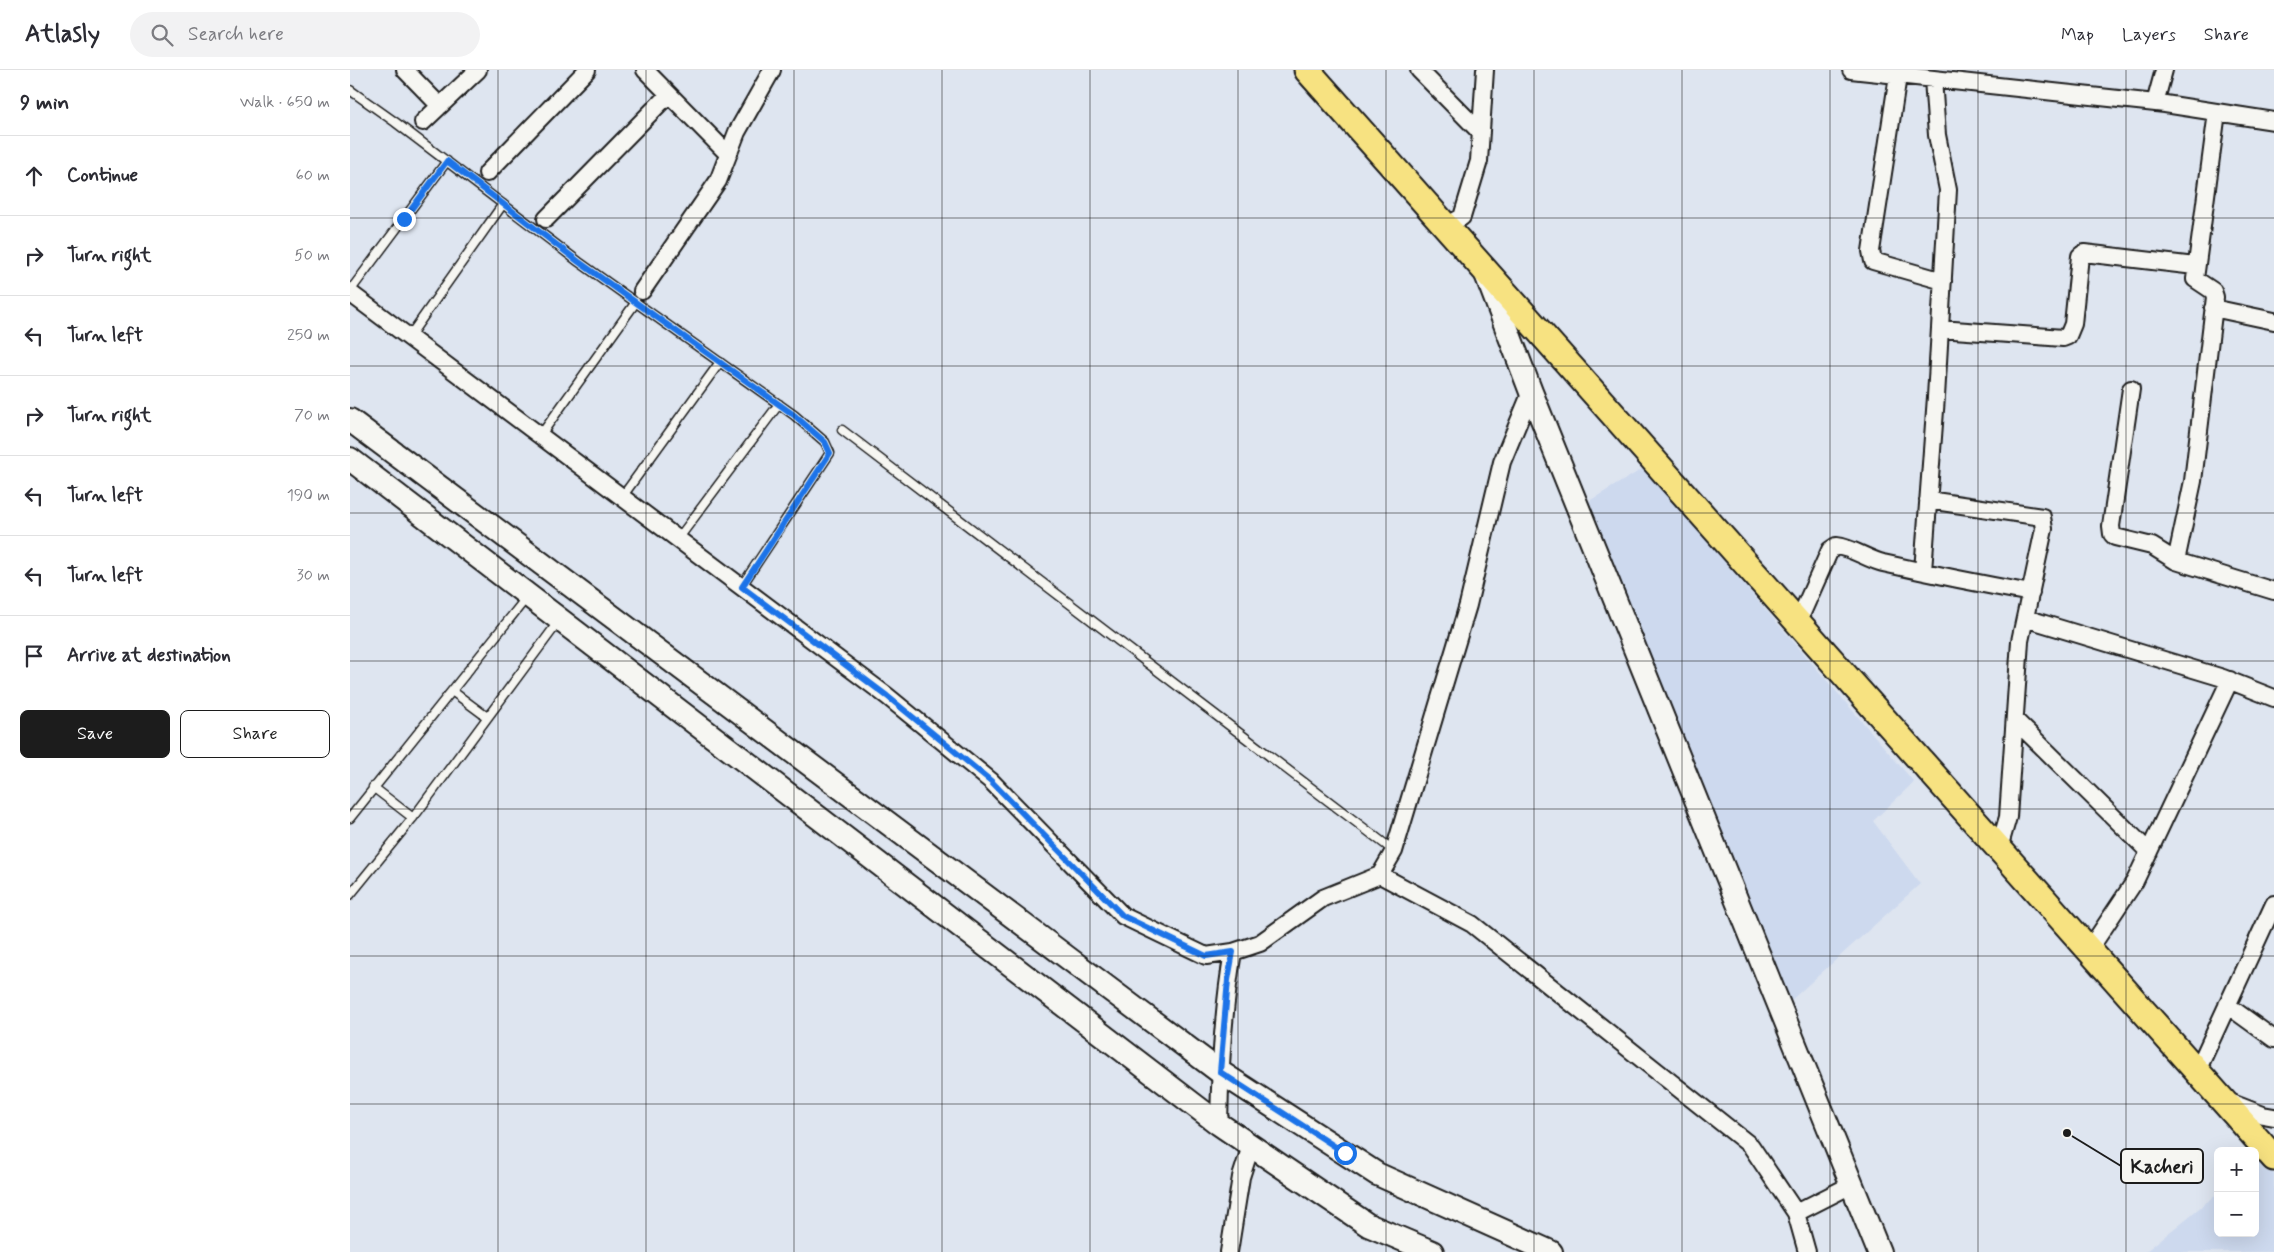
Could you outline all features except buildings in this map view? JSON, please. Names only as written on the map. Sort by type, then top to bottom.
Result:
[{"type":"main road","points":[[1307,70],[2274,1158]]},
{"type":"street","points":[[405,70],[440,106]]},
{"type":"street","points":[[423,122],[478,70]]},
{"type":"street","points":[[488,173],[587,70]]},
{"type":"street","points":[[645,70],[728,154]]},
{"type":"street","points":[[639,297],[718,181],[737,132],[772,70]]},
{"type":"street","points":[[1419,70],[1481,133]]},
{"type":"street","points":[[1446,226],[1462,217],[1479,161],[1485,70]]},
{"type":"street","points":[[1851,70],[1902,74],[2155,103],[2274,121]]},
{"type":"street","points":[[2155,103],[2164,70]]},
{"type":"street","points":[[1902,74],[1871,251],[1873,261],[1944,281]]},
{"type":"street","points":[[1923,571],[1944,281],[1948,190],[1937,135],[1933,79]]},
{"type":"street","points":[[546,219],[668,95]]},
{"type":"street","points":[[2176,561],[2193,481],[2214,308],[2215,297],[2213,291],[2195,279],[2195,266],[2217,112]]},
{"type":"street","points":[[1940,329],[2063,338],[2068,336],[2073,324],[2080,256],[2084,252],[2195,266]]},
{"type":"street","points":[[1484,268],[1531,392],[1879,1252]]},
{"type":"street","points":[[350,292],[887,696],[991,781],[1123,916],[1206,956],[1233,952],[1260,944],[1323,898],[1380,874],[1394,851],[1468,605],[1502,462],[1531,392]]},
{"type":"street","points":[[2214,308],[2274,321]]},
{"type":"street","points":[[2131,389],[2111,526],[2112,534],[2115,537],[2152,546],[2176,561],[2274,591]]},
{"type":"street","points":[[350,420],[1220,1072],[1376,1174],[1551,1252]]},
{"type":"street","points":[[350,459],[1219,1124],[1368,1225],[1432,1252]]},
{"type":"street","points":[[1928,500],[2042,517],[2044,529],[2020,641],[2008,817],[1999,848]]},
{"type":"street","points":[[1798,622],[1830,550],[1836,546],[1846,548],[1880,562],[2030,594]]},
{"type":"street","points":[[523,592],[540,562]]},
{"type":"street","points":[[559,618],[577,590]]},
{"type":"street","points":[[2025,618],[2230,680],[2274,698]]},
{"type":"street","points":[[2090,950],[2135,881],[2230,680]]},
{"type":"street","points":[[2015,720],[2149,852]]},
{"type":"street","points":[[727,748],[752,722]]},
{"type":"street","points":[[1380,874],[1472,924],[1751,1146],[1796,1213],[1807,1252]]},
{"type":"street","points":[[2197,1071],[2274,904]]},
{"type":"street","points":[[1219,1124],[1220,1072],[1226,995],[1233,952]]},
{"type":"street","points":[[2227,1004],[2274,1039]]},
{"type":"street","points":[[2221,1098],[2263,1115],[2274,1117]]},
{"type":"street","points":[[1229,1252],[1241,1177],[1251,1146]]},
{"type":"street","points":[[1796,1213],[1851,1184]]},
{"type":"lane","points":[[350,90],[503,204],[639,297],[720,362],[779,404],[825,442],[830,453],[742,587]]},
{"type":"lane","points":[[350,292],[447,161]]},
{"type":"lane","points":[[409,337],[503,204]]},
{"type":"lane","points":[[540,436],[639,297]]},
{"type":"lane","points":[[622,497],[720,362]]},
{"type":"lane","points":[[678,539],[779,404]]},
{"type":"lane","points":[[842,430],[1394,851]]},
{"type":"lane","points":[[350,818],[452,691],[523,592]]},
{"type":"lane","points":[[351,893],[413,818],[559,618]]},
{"type":"lane","points":[[452,691],[487,717]]},
{"type":"lane","points":[[373,787],[413,818]]},
{"type":"shaded area","points":[[1644,468],[1914,782],[1873,821],[1920,884],[1789,1002],[1584,504]]},
{"type":"shaded area","points":[[2259,1160],[2274,1174],[2274,1252],[2145,1252],[2214,1196],[2214,1237],[2259,1237]]},
{"type":"place","name":"Kacheri","points":[[2067,1133]]},
{"type":"route","points":[[404,219],[447,161],[579,262],[794,415],[825,442],[830,453],[742,587],[887,696],[991,781],[1123,916],[1206,956],[1233,952],[1228,980],[1220,1072],[1345,1153]]}]
